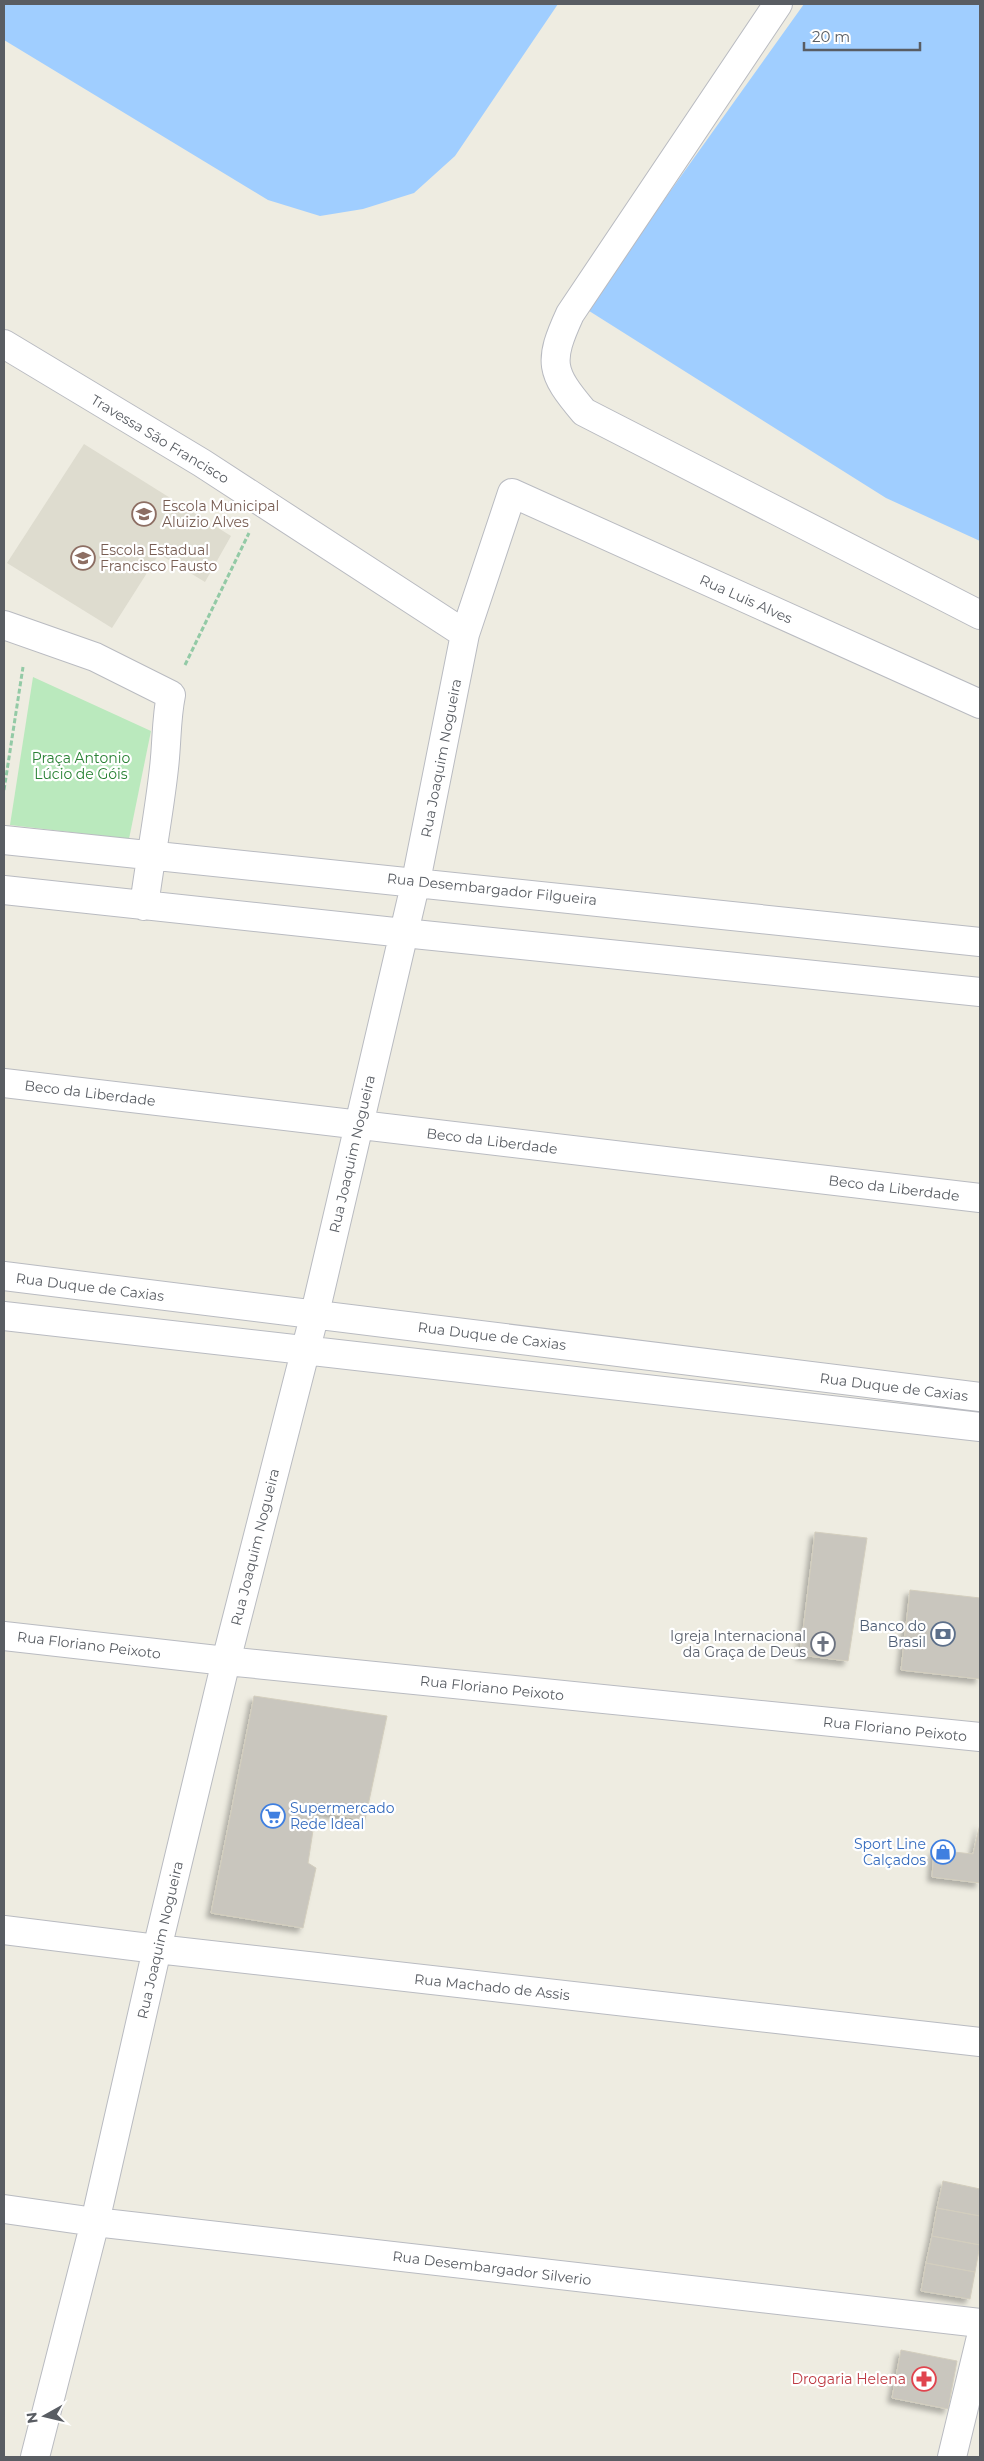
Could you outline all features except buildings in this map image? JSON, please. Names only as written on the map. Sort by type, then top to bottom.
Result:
[{"type":"street","points":[[778,4],[570,314],[556,345],[555,369],[565,390],[584,412],[980,615]]},
{"type":"street","name":"Travessa São Francisco","points":[[4,344],[260,501],[465,634]]},
{"type":"street","name":"Rua Joaquim Nogueira","points":[[35,2457],[95,2222],[226,1661],[315,1313],[416,881],[465,634],[512,493]]},
{"type":"street","name":"Rua Luis Alves","points":[[512,493],[980,704]]},
{"type":"street","points":[[4,625],[95,658],[171,695],[166,720],[166,751],[163,780],[144,906]]},
{"type":"street","name":"Rua Desembargador Filgueira","points":[[4,840],[416,881],[980,942]]},
{"type":"street","points":[[4,890],[404,934],[980,992]]},
{"type":"street","name":"Beco da Liberdade","points":[[4,1083],[980,1198]]},
{"type":"street","name":"Rua Duque de Caxias","points":[[4,1276],[315,1313],[980,1398]]},
{"type":"street","points":[[4,1316],[980,1427]]},
{"type":"street","name":"Rua Floriano Peixoto","points":[[4,1636],[226,1661],[980,1737]]},
{"type":"street","name":"Rua Machado de Assis","points":[[4,1930],[157,1950],[980,2042]]},
{"type":"street","name":"Rua Desembargador Silverio","points":[[4,2209],[95,2222],[980,2323]]},
{"type":"street","points":[[952,2457],[980,2341]]},
{"type":"path","points":[[171,695],[249,533],[260,501]]},
{"type":"path","points":[[4,790],[22,675]]},
{"type":"shaded area","points":[[84,444],[231,536],[205,582],[159,554],[112,628],[7,563]]},
{"type":"green space","name":"Praça Antonio Lúcio de Góis","points":[[33,677],[151,731],[129,839],[10,825]]},
{"type":"water","points":[[4,4],[558,4],[455,156],[414,193],[363,209],[320,216],[268,200],[4,40]]},
{"type":"water","points":[[804,4],[980,4],[980,541],[886,498],[586,309]]},
{"type":"place","name":"Escola Municipal Aluizio Alves","points":[[144,514]]},
{"type":"place","name":"Escola Estadual Francisco Fausto","points":[[83,558]]},
{"type":"place","name":"Banco do Brasil","points":[[943,1634]]},
{"type":"place","name":"Igreja Internacional da Graça de Deus","points":[[823,1644]]},
{"type":"place","name":"Supermercado Rede Ideal","points":[[273,1816]]},
{"type":"place","name":"Sport Line Calçados","points":[[943,1852]]},
{"type":"place","name":"Drogaria Helena","points":[[924,2379]]}]
